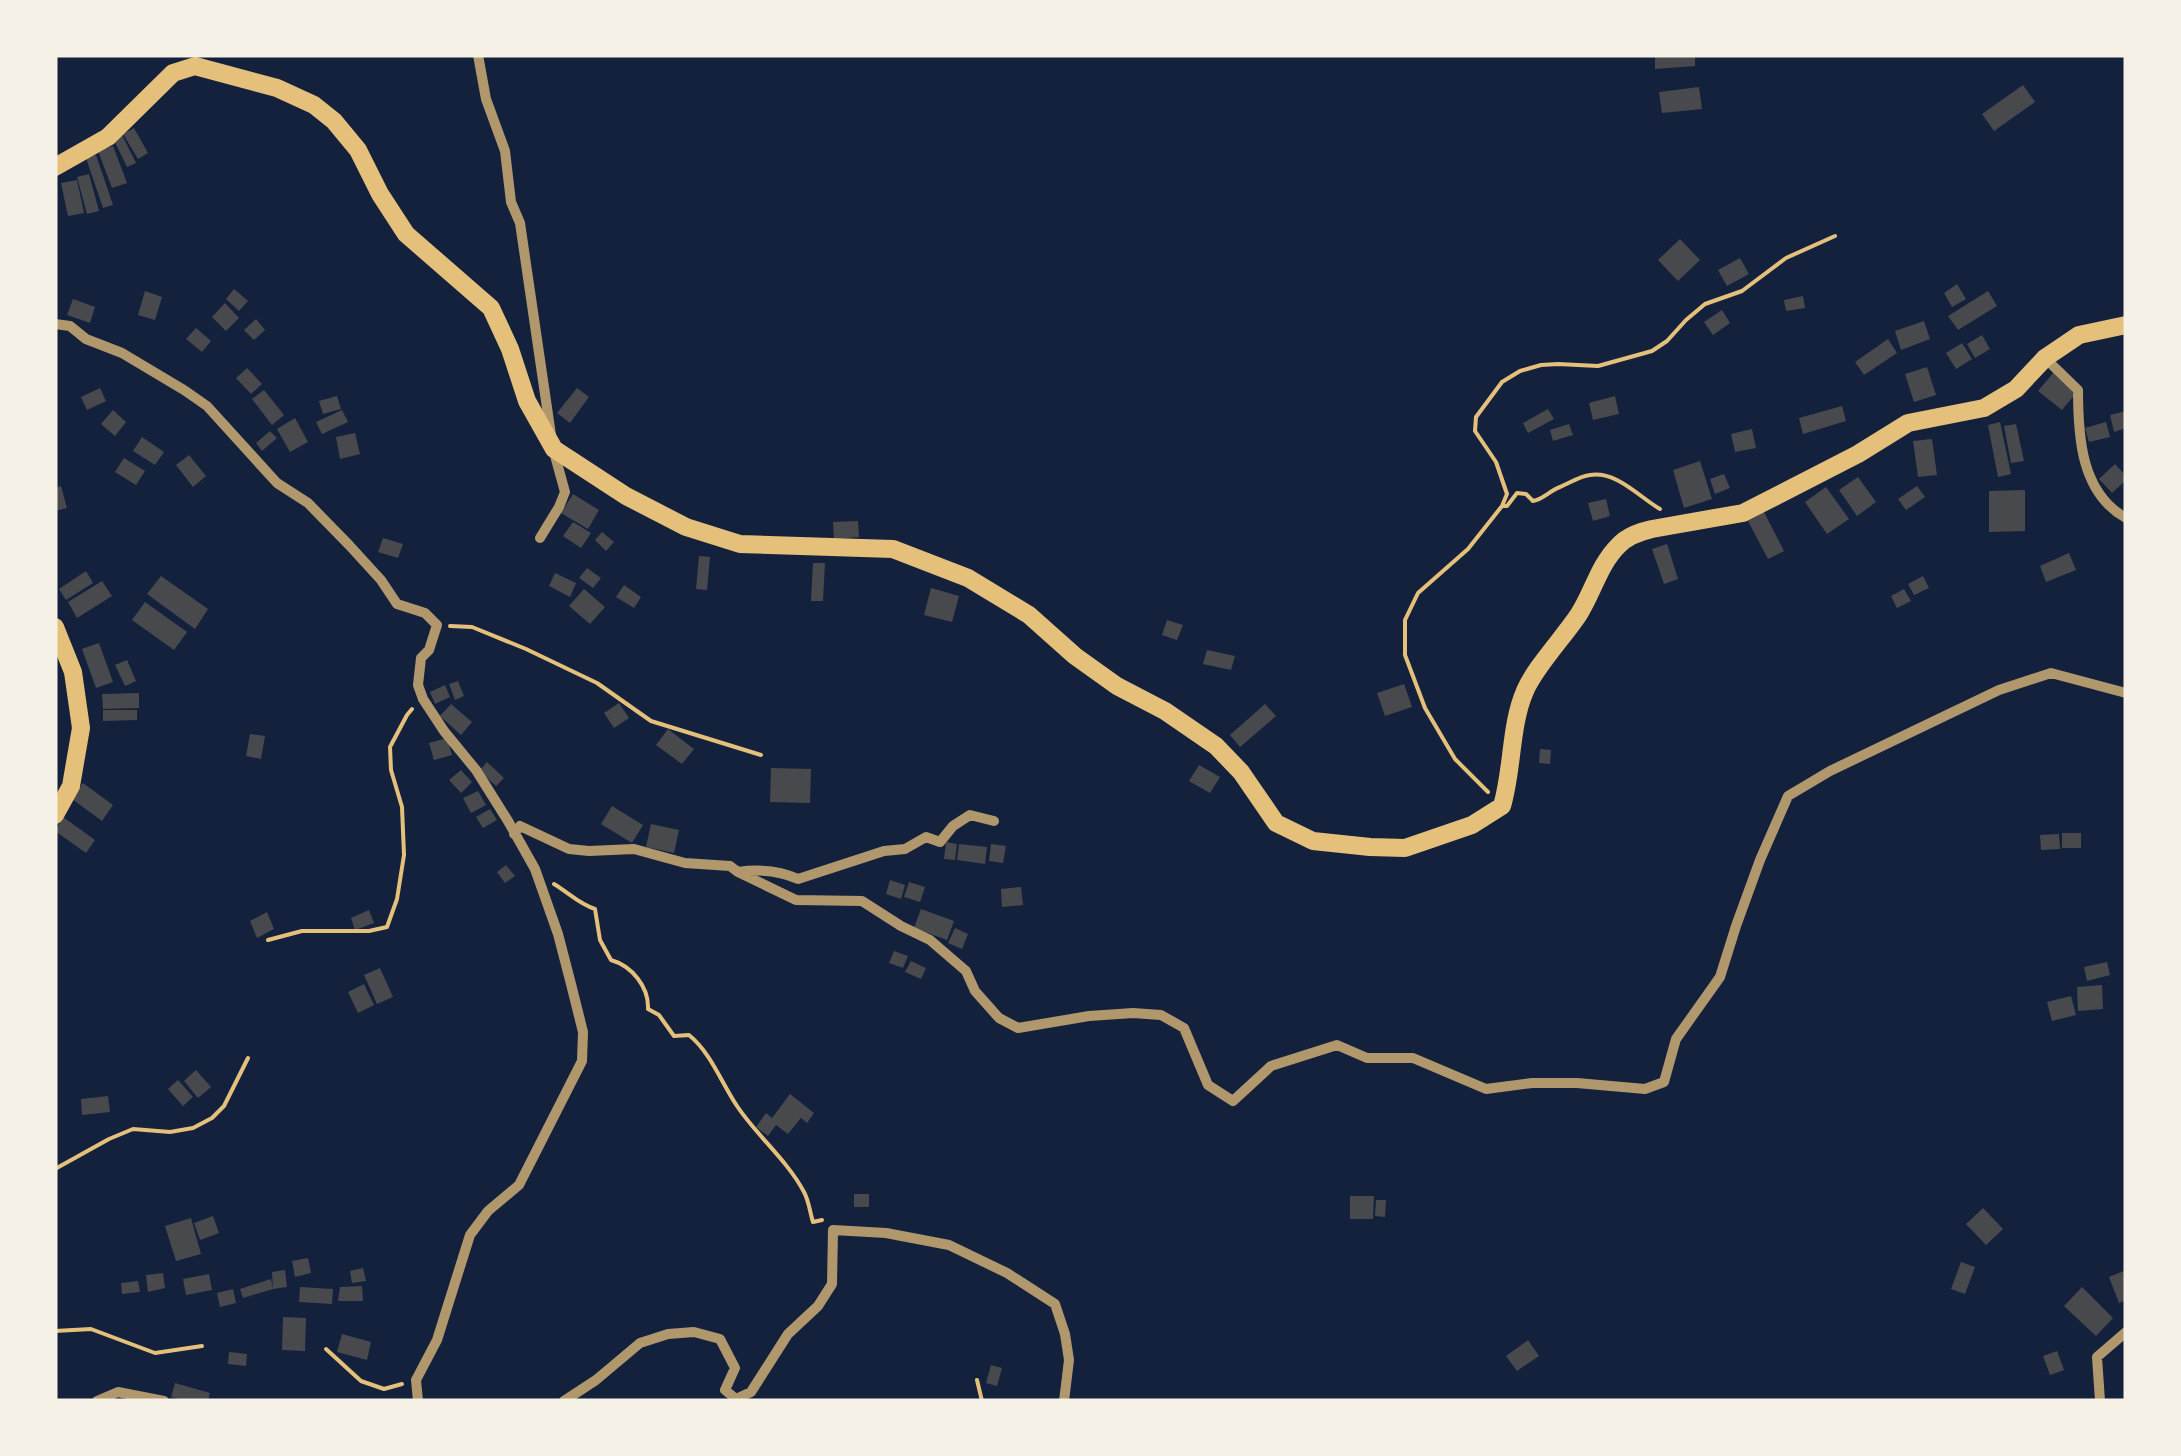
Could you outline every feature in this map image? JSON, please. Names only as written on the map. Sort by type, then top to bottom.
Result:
[{"type":"main road","points":[[55,167],[108,137],[174,73],[195,66],[276,88],[314,105],[358,150],[406,234],[491,308],[510,349],[526,401],[554,449],[626,496],[686,527],[740,544],[893,549],[968,578],[1029,615],[1075,656],[1118,686],[1166,711],[1216,746],[1241,772],[1276,824],[1313,841],[1370,847],[1405,848],[1472,825],[1502,806],[1525,689],[1580,612],[1599,573],[1622,542],[1640,532],[1743,514],[1908,423],[1984,408],[2016,389],[2045,358],[2079,335],[2126,325]]},
{"type":"main road","points":[[55,628],[73,672],[81,728],[71,786],[55,814]]},
{"type":"street","points":[[478,55],[486,98],[505,151],[511,202],[520,223],[554,449],[565,492],[540,538]]},
{"type":"street","points":[[55,324],[70,326],[86,339],[122,353],[207,406],[277,483],[308,503],[350,545],[397,604],[425,612],[437,625],[429,650],[421,658],[418,686],[423,699],[508,820],[535,869],[558,934],[579,1016],[582,1061],[519,1185],[488,1211],[470,1235],[437,1340],[416,1380],[418,1401]]},
{"type":"street","points":[[2045,358],[2078,390],[2080,443],[2090,478],[2110,510],[2126,518]]},
{"type":"street","points":[[514,834],[520,826],[569,850],[634,849],[685,863],[730,866],[796,900],[862,900],[900,926],[930,940],[966,971],[976,992],[1000,1018],[1018,1028],[1089,1016],[1162,1015],[1184,1028],[1208,1085],[1233,1101],[1271,1066],[1337,1046],[1367,1058],[1413,1058],[1486,1089],[1532,1083],[1644,1089],[1664,1082],[1676,1039],[1720,978],[1760,860],[1788,796],[1830,771],[1999,690],[2051,673],[2126,693]]},
{"type":"street","points":[[738,872],[784,873],[798,879],[905,849],[926,838],[940,842],[953,826],[970,815],[994,821]]},
{"type":"street","points":[[564,1401],[640,1343],[668,1334],[694,1332],[720,1340],[735,1368],[725,1390],[736,1398],[751,1392],[788,1334],[818,1306],[832,1284],[833,1230],[886,1233],[948,1245],[1007,1273],[1055,1304],[1069,1360],[1064,1401]]},
{"type":"street","points":[[2100,1401],[2098,1357],[2126,1332]]},
{"type":"street","points":[[97,1401],[118,1392],[164,1401]]},
{"type":"path","points":[[1502,806],[1455,759],[1424,708],[1405,655],[1405,620],[1418,593],[1468,549],[1507,494],[1496,462],[1475,432],[1476,417],[1502,382],[1520,371],[1541,366],[1598,366],[1652,351],[1706,304],[1742,291],[1786,258],[1834,236]]},
{"type":"path","points":[[1502,506],[1507,506],[1517,493],[1526,494],[1533,501],[1542,500],[1551,490],[1595,474],[1634,490],[1674,515],[1680,523]]},
{"type":"path","points":[[437,625],[472,627],[490,634],[596,684],[651,720],[761,755]]},
{"type":"path","points":[[268,940],[302,931],[369,931],[386,927],[398,899],[404,855],[402,807],[391,770],[390,747],[407,715],[423,699]]},
{"type":"path","points":[[535,869],[574,895],[580,904],[594,910],[600,940],[612,960],[627,964],[644,988],[648,1009],[659,1015],[674,1036],[690,1035],[704,1047],[724,1087],[806,1194],[813,1222],[828,1218],[833,1230]]},
{"type":"path","points":[[55,1169],[133,1129],[170,1132],[193,1128],[212,1118],[224,1106],[248,1058]]},
{"type":"path","points":[[55,1331],[91,1329],[155,1353],[202,1346]]},
{"type":"path","points":[[326,1349],[361,1381],[384,1389],[416,1380]]},
{"type":"path","points":[[977,1380],[982,1401]]},
{"type":"building","points":[[1655,55],[1695,55],[1695,66],[1655,69]]},
{"type":"building","points":[[2023,85],[2035,102],[1994,131],[1982,114]]},
{"type":"building","points":[[1699,87],[1702,109],[1662,113],[1659,92]]},
{"type":"building","points":[[134,128],[148,153],[138,159],[123,134]]},
{"type":"building","points":[[122,135],[136,163],[127,167],[114,140]]},
{"type":"building","points":[[113,146],[127,183],[112,188],[98,151]]},
{"type":"building","points":[[96,155],[113,205],[103,208],[86,158]]},
{"type":"building","points":[[89,174],[99,211],[87,214],[77,177]]},
{"type":"building","points":[[77,180],[84,213],[68,216],[61,183]]},
{"type":"building","points":[[1680,239],[1700,260],[1678,281],[1658,260]]},
{"type":"building","points":[[1740,258],[1749,274],[1727,286],[1718,270]]},
{"type":"building","points":[[1957,284],[1966,299],[1952,307],[1944,293]]},
{"type":"building","points":[[234,289],[248,301],[239,311],[226,299]]},
{"type":"building","points":[[145,291],[162,297],[155,320],[138,315]]},
{"type":"building","points":[[1988,291],[1997,306],[1958,330],[1948,316]]},
{"type":"building","points":[[1803,296],[1805,308],[1786,311],[1784,300]]},
{"type":"building","points":[[73,299],[95,307],[90,323],[67,315]]},
{"type":"building","points":[[225,303],[239,318],[226,331],[212,317]]},
{"type":"building","points":[[1722,310],[1730,323],[1713,335],[1704,322]]},
{"type":"building","points":[[256,319],[265,330],[254,340],[244,330]]},
{"type":"building","points":[[1924,321],[1930,339],[1901,350],[1895,331]]},
{"type":"building","points":[[196,328],[211,341],[202,352],[186,339]]},
{"type":"building","points":[[1982,335],[1990,349],[1975,358],[1967,344]]},
{"type":"building","points":[[1888,339],[1897,353],[1864,375],[1855,362]]},
{"type":"building","points":[[1962,343],[1972,359],[1956,369],[1946,353]]},
{"type":"building","points":[[1927,367],[1936,395],[1914,402],[1905,374]]},
{"type":"building","points":[[247,368],[262,384],[251,394],[236,378]]},
{"type":"building","points":[[2054,372],[2078,391],[2062,410],[2038,391]]},
{"type":"building","points":[[100,388],[106,401],[87,410],[81,397]]},
{"type":"building","points":[[577,388],[589,397],[570,423],[557,413]]},
{"type":"building","points":[[264,390],[284,415],[272,425],[252,399]]},
{"type":"building","points":[[337,396],[341,409],[323,414],[319,401]]},
{"type":"building","points":[[1615,396],[1619,414],[1593,420],[1589,403]]},
{"type":"building","points":[[1842,406],[1846,421],[1803,434],[1799,418]]},
{"type":"building","points":[[1548,409],[1554,419],[1528,433],[1523,423]]},
{"type":"building","points":[[113,410],[126,422],[115,436],[101,424]]},
{"type":"building","points":[[342,410],[348,422],[322,434],[316,422]]},
{"type":"building","points":[[2126,411],[2126,428],[2114,432],[2110,415]]},
{"type":"building","points":[[295,418],[308,442],[290,452],[277,429]]},
{"type":"building","points":[[2000,422],[2011,474],[1998,477],[1988,425]]},
{"type":"building","points":[[2106,422],[2110,437],[2089,442],[2085,428]]},
{"type":"building","points":[[1569,424],[1573,435],[1553,441],[1550,430]]},
{"type":"building","points":[[2016,424],[2024,461],[2011,463],[2004,426]]},
{"type":"building","points":[[1752,429],[1756,448],[1735,452],[1731,434]]},
{"type":"building","points":[[270,431],[277,438],[262,451],[256,443]]},
{"type":"building","points":[[355,433],[360,454],[340,459],[336,437]]},
{"type":"building","points":[[142,437],[164,452],[155,465],[133,451]]},
{"type":"building","points":[[1932,439],[1937,475],[1918,477],[1913,441]]},
{"type":"building","points":[[189,455],[206,476],[193,487],[176,465]]},
{"type":"building","points":[[124,458],[145,471],[136,485],[115,472]]},
{"type":"building","points":[[1700,461],[1712,499],[1684,508],[1673,470]]},
{"type":"building","points":[[2115,464],[2126,480],[2112,493],[2099,479]]},
{"type":"building","points":[[1724,474],[1730,488],[1715,494],[1710,479]]},
{"type":"building","points":[[1858,477],[1876,502],[1857,516],[1839,490]]},
{"type":"building","points":[[61,486],[67,508],[55,511],[55,488]]},
{"type":"building","points":[[1917,486],[1925,497],[1906,510],[1898,499]]},
{"type":"building","points":[[1826,487],[1849,519],[1827,534],[1805,502]]},
{"type":"building","points":[[2025,490],[2025,531],[1989,532],[1989,491]]},
{"type":"building","points":[[573,494],[599,510],[588,529],[561,513]]},
{"type":"building","points":[[1606,499],[1610,516],[1593,521],[1588,503]]},
{"type":"building","points":[[1764,512],[1784,551],[1768,559],[1748,521]]},
{"type":"building","points":[[858,521],[859,537],[834,539],[833,522]]},
{"type":"building","points":[[573,522],[591,533],[581,548],[563,536]]},
{"type":"building","points":[[602,532],[614,542],[606,551],[595,540]]},
{"type":"building","points":[[383,538],[403,544],[398,558],[378,552]]},
{"type":"building","points":[[1667,544],[1678,579],[1664,584],[1652,549]]},
{"type":"building","points":[[2069,553],[2076,570],[2046,582],[2040,566]]},
{"type":"building","points":[[699,556],[710,557],[707,590],[696,589]]},
{"type":"building","points":[[813,563],[825,563],[823,601],[811,601]]},
{"type":"building","points":[[587,568],[601,578],[593,588],[579,578]]},
{"type":"building","points":[[86,571],[93,583],[66,600],[59,589]]},
{"type":"building","points":[[555,573],[576,583],[570,597],[549,586]]},
{"type":"building","points":[[161,576],[208,609],[195,629],[147,594]]},
{"type":"building","points":[[1923,576],[1929,588],[1914,595],[1908,584]]},
{"type":"building","points":[[102,581],[112,596],[77,618],[68,602]]},
{"type":"building","points":[[624,585],[641,597],[634,608],[616,597]]},
{"type":"building","points":[[931,588],[959,596],[952,622],[924,615]]},
{"type":"building","points":[[584,589],[605,607],[590,624],[569,606]]},
{"type":"building","points":[[1904,589],[1911,601],[1897,608],[1891,596]]},
{"type":"building","points":[[145,602],[187,632],[174,650],[132,620]]},
{"type":"building","points":[[1167,620],[1183,625],[1177,640],[1162,635]]},
{"type":"building","points":[[99,643],[113,682],[96,688],[82,649]]},
{"type":"building","points":[[1207,650],[1235,656],[1231,670],[1203,664]]},
{"type":"building","points":[[127,660],[136,681],[125,686],[115,665]]},
{"type":"building","points":[[458,681],[464,696],[455,700],[449,684]]},
{"type":"building","points":[[1404,684],[1412,707],[1385,716],[1377,693]]},
{"type":"building","points":[[445,685],[450,697],[435,704],[430,692]]},
{"type":"building","points":[[139,693],[139,708],[103,709],[102,694]]},
{"type":"building","points":[[619,703],[629,718],[614,728],[604,713]]},
{"type":"building","points":[[451,704],[472,722],[461,735],[440,716]]},
{"type":"building","points":[[1265,704],[1276,716],[1240,747],[1230,735]]},
{"type":"building","points":[[103,710],[137,710],[137,720],[103,721]]},
{"type":"building","points":[[668,729],[694,749],[682,764],[656,745]]},
{"type":"building","points":[[250,734],[265,736],[261,759],[246,756]]},
{"type":"building","points":[[447,738],[452,755],[434,760],[429,743]]},
{"type":"building","points":[[1540,749],[1551,750],[1550,764],[1539,763]]},
{"type":"building","points":[[487,762],[504,778],[496,786],[479,771]]},
{"type":"building","points":[[1199,765],[1220,777],[1210,793],[1189,781]]},
{"type":"building","points":[[771,768],[811,769],[810,803],[770,802]]},
{"type":"building","points":[[461,770],[472,782],[461,793],[449,780]]},
{"type":"building","points":[[83,783],[113,805],[102,821],[72,799]]},
{"type":"building","points":[[478,791],[486,805],[471,813],[463,798]]},
{"type":"building","points":[[612,806],[643,825],[632,843],[601,824]]},
{"type":"building","points":[[490,809],[497,820],[483,828],[476,817]]},
{"type":"building","points":[[63,817],[95,840],[86,853],[55,831]]},
{"type":"building","points":[[651,824],[679,830],[674,853],[646,847]]},
{"type":"building","points":[[2062,833],[2081,833],[2081,848],[2062,848]]},
{"type":"building","points":[[2059,834],[2060,849],[2041,850],[2040,835]]},
{"type":"building","points":[[946,842],[957,844],[955,860],[944,859]]},
{"type":"building","points":[[959,844],[987,847],[985,864],[957,860]]},
{"type":"building","points":[[991,844],[1006,846],[1003,863],[989,861]]},
{"type":"building","points":[[506,865],[515,876],[505,883],[497,872]]},
{"type":"building","points":[[890,880],[905,885],[901,899],[886,894]]},
{"type":"building","points":[[909,882],[925,887],[920,902],[904,897]]},
{"type":"building","points":[[1021,887],[1023,905],[1002,907],[1001,889]]},
{"type":"building","points":[[921,909],[954,921],[947,940],[914,928]]},
{"type":"building","points":[[369,910],[374,923],[355,930],[351,918]]},
{"type":"building","points":[[267,912],[274,929],[257,938],[250,921]]},
{"type":"building","points":[[955,928],[968,934],[962,949],[948,943]]},
{"type":"building","points":[[894,951],[908,956],[903,968],[889,963]]},
{"type":"building","points":[[911,961],[926,968],[921,979],[905,972]]},
{"type":"building","points":[[2107,962],[2110,975],[2087,981],[2084,967]]},
{"type":"building","points":[[380,968],[393,997],[377,1004],[364,975]]},
{"type":"building","points":[[364,984],[374,1005],[358,1013],[348,992]]},
{"type":"building","points":[[2102,985],[2103,1009],[2078,1011],[2077,987]]},
{"type":"building","points":[[2071,996],[2076,1015],[2052,1021],[2047,1002]]},
{"type":"building","points":[[196,1070],[211,1087],[198,1098],[184,1081]]},
{"type":"building","points":[[178,1080],[193,1097],[183,1106],[168,1089]]},
{"type":"building","points":[[790,1094],[814,1113],[807,1123],[801,1118],[788,1134],[776,1125],[768,1136],[756,1127],[766,1113],[772,1118]]},
{"type":"building","points":[[108,1096],[110,1112],[82,1115],[81,1099]]},
{"type":"building","points":[[854,1194],[869,1194],[869,1207],[854,1207]]},
{"type":"building","points":[[1350,1196],[1374,1196],[1373,1219],[1350,1219]]},
{"type":"building","points":[[1376,1200],[1386,1200],[1385,1217],[1375,1216]]},
{"type":"building","points":[[1983,1208],[2003,1229],[1986,1245],[1966,1224]]},
{"type":"building","points":[[213,1216],[219,1233],[200,1240],[194,1223]]},
{"type":"building","points":[[191,1218],[201,1254],[176,1261],[165,1226]]},
{"type":"building","points":[[308,1258],[311,1273],[295,1277],[292,1261]]},
{"type":"building","points":[[1961,1262],[1975,1267],[1965,1294],[1951,1289]]},
{"type":"building","points":[[363,1268],[366,1281],[352,1283],[350,1271]]},
{"type":"building","points":[[285,1270],[287,1287],[273,1289],[272,1272]]},
{"type":"building","points":[[2126,1270],[2126,1300],[2119,1303],[2109,1277]]},
{"type":"building","points":[[163,1273],[165,1288],[148,1292],[146,1275]]},
{"type":"building","points":[[209,1274],[212,1290],[186,1295],[183,1279]]},
{"type":"building","points":[[271,1279],[273,1289],[243,1298],[240,1289]]},
{"type":"building","points":[[138,1281],[140,1292],[122,1294],[121,1283]]},
{"type":"building","points":[[362,1286],[363,1301],[338,1301],[340,1287]]},
{"type":"building","points":[[300,1287],[333,1289],[332,1304],[299,1302]]},
{"type":"building","points":[[2082,1287],[2113,1318],[2096,1336],[2064,1306]]},
{"type":"building","points":[[233,1289],[236,1303],[220,1307],[217,1293]]},
{"type":"building","points":[[283,1317],[306,1318],[305,1351],[282,1350]]},
{"type":"building","points":[[342,1334],[371,1342],[367,1360],[337,1352]]},
{"type":"building","points":[[1528,1340],[1539,1356],[1517,1371],[1506,1356]]},
{"type":"building","points":[[2057,1351],[2064,1370],[2050,1375],[2043,1356]]},
{"type":"building","points":[[229,1352],[247,1354],[246,1366],[228,1364]]},
{"type":"building","points":[[991,1365],[1002,1368],[997,1386],[986,1383]]},
{"type":"building","points":[[175,1383],[210,1393],[208,1401],[171,1397]]}]
